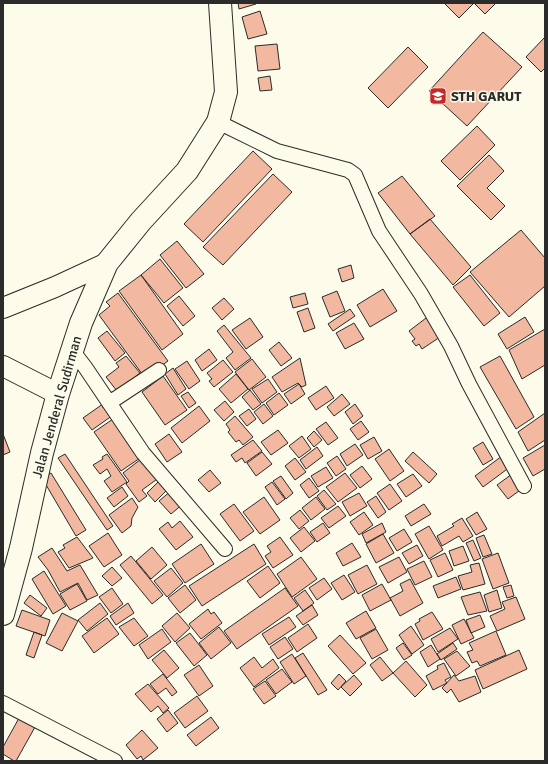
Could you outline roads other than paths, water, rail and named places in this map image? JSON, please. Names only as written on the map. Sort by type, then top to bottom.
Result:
[{"type":"main road","name":"Jalan Jenderal Sudirman","points":[[3,614],[42,453],[58,394],[72,350],[106,263],[141,221],[187,171],[218,122],[226,92],[220,3]]},
{"type":"street","points":[[218,122],[277,152],[348,170],[355,175],[379,231],[421,294],[452,346],[469,384],[524,486]]},
{"type":"street","points":[[3,308],[55,287],[106,263]]},
{"type":"street","points":[[72,350],[110,403],[143,453],[225,549]]},
{"type":"street","points":[[3,366],[58,394]]},
{"type":"street","points":[[110,403],[159,370]]},
{"type":"street","points":[[3,702],[115,761]]},
{"type":"place","name":"STH GARUT","points":[[438,96]]}]
